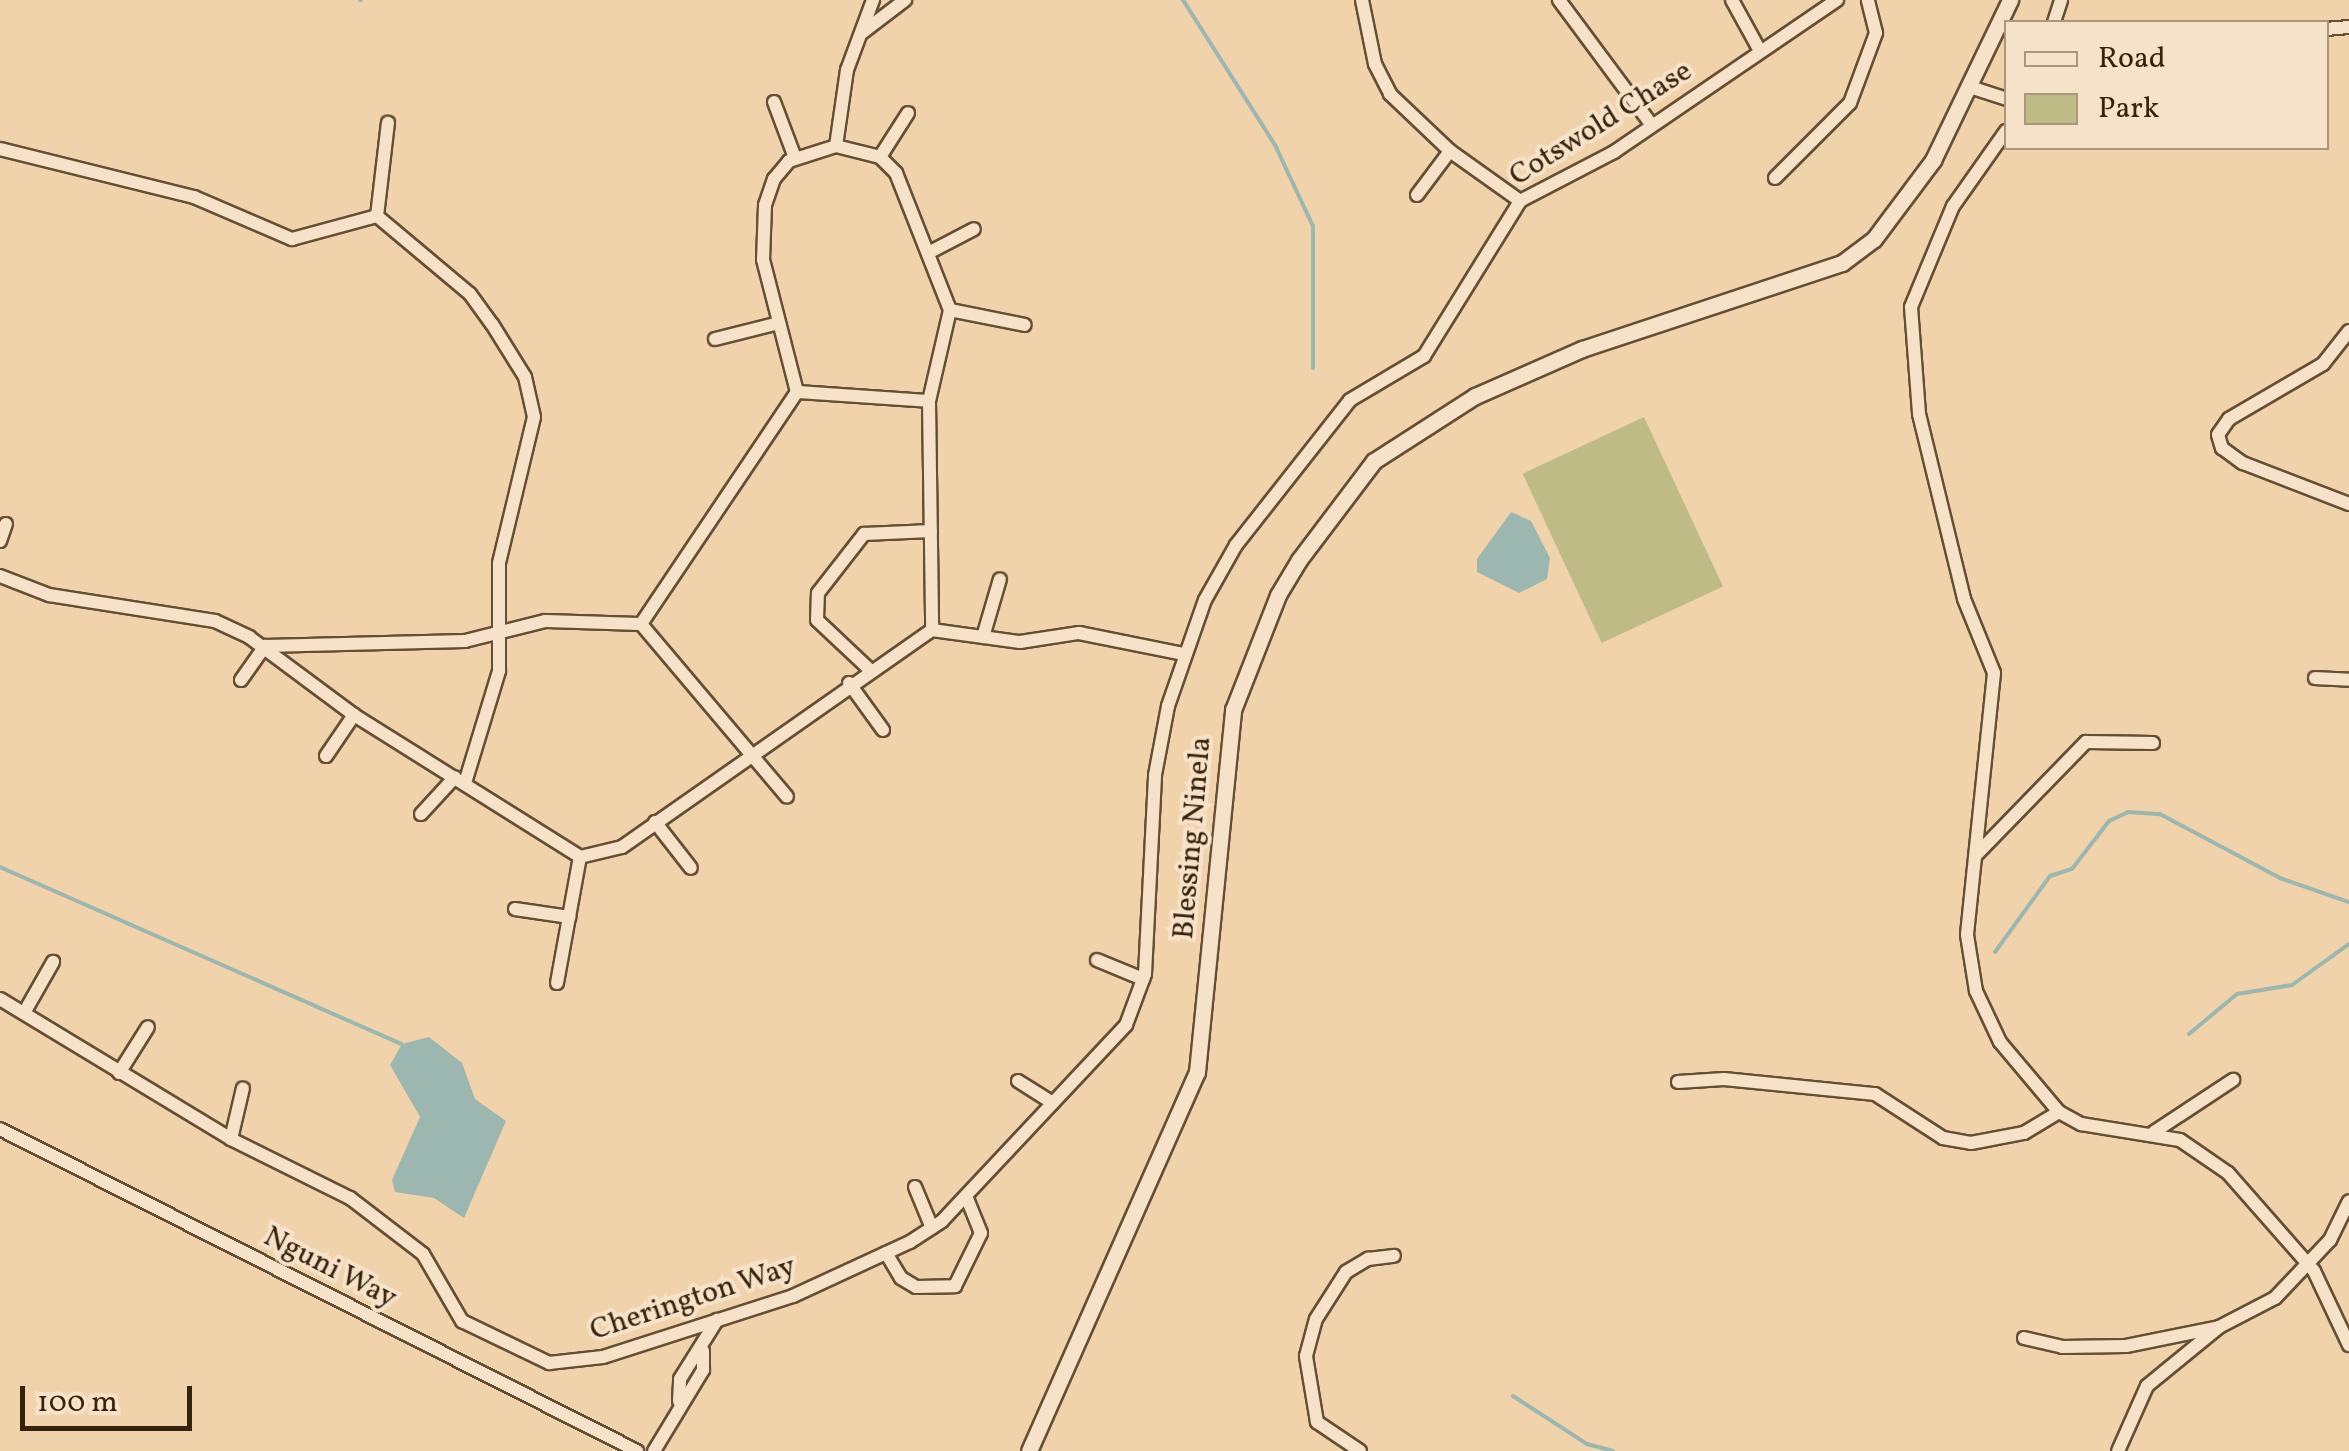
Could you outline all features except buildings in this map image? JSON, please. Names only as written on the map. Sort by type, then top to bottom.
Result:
[{"type":"street","points":[[836,146],[846,70],[874,0]]},
{"type":"street","points":[[862,32],[905,0]]},
{"type":"street","points":[[1362,0],[1381,82],[1450,151],[1520,201]]},
{"type":"street","points":[[1559,0],[1652,125]]},
{"type":"street","points":[[1732,0],[1760,51]]},
{"type":"street","name":"Cotswold Chase","points":[[1183,654],[1236,545],[1350,400],[1424,356],[1520,201],[1652,125],[1837,0]]},
{"type":"street","points":[[1775,178],[1850,103],[1876,32],[1868,0]]},
{"type":"street","name":"Blessing Ninela","points":[[1029,1451],[1198,1072],[1234,710],[1278,595],[1316,535],[1374,461],[1475,396],[1582,349],[1842,263],[1905,205],[1972,88],[2010,0]]},
{"type":"street","points":[[1972,88],[2004,98]]},
{"type":"street","points":[[774,102],[796,158]]},
{"type":"street","points":[[880,157],[908,112]]},
{"type":"street","points":[[377,216],[388,123]]},
{"type":"street","points":[[2004,133],[1953,206],[1911,308],[1918,414],[1964,599],[1994,674],[1967,935],[1976,990],[2000,1042],[2060,1112],[2081,1124],[2154,1132],[2180,1140],[2228,1173],[2307,1263],[2349,1345]]},
{"type":"street","points":[[796,392],[775,324],[763,260],[765,205],[774,178],[796,158],[836,146],[880,157],[912,200],[950,310],[929,402],[932,630]]},
{"type":"street","points":[[0,149],[194,197],[292,239],[377,216]]},
{"type":"street","points":[[1417,195],[1450,151]]},
{"type":"street","points":[[377,216],[470,294],[532,395],[531,442],[499,562],[499,671],[460,780],[421,814]]},
{"type":"street","points":[[932,251],[974,229]]},
{"type":"street","points":[[950,310],[1026,326]]},
{"type":"street","points":[[715,339],[775,324]]},
{"type":"street","points":[[2348,505],[2243,464],[2222,448],[2218,435],[2230,419],[2323,364],[2349,331]]},
{"type":"street","points":[[796,392],[929,402]]},
{"type":"street","points":[[641,624],[796,392]]},
{"type":"street","points":[[0,541],[6,524]]},
{"type":"street","points":[[869,669],[818,620],[818,593],[864,534],[930,530]]},
{"type":"street","points":[[0,576],[49,595],[215,621],[265,646],[354,716],[580,857],[606,854],[656,822],[869,669],[932,630],[1020,642],[1079,633],[1183,654]]},
{"type":"street","points":[[983,637],[1000,580]]},
{"type":"street","points":[[265,646],[466,640],[545,622],[641,624],[788,797]]},
{"type":"street","points":[[241,680],[265,646]]},
{"type":"street","name":"Cherington Way","points":[[0,1000],[231,1139],[374,1214],[423,1254],[462,1321],[536,1359],[565,1364],[603,1357],[793,1296],[932,1228],[1126,1024],[1143,979],[1155,775],[1183,654]]},
{"type":"street","points":[[2315,678],[2349,680]]},
{"type":"street","points":[[849,683],[884,730]]},
{"type":"street","points":[[326,756],[354,716]]},
{"type":"street","points":[[1976,855],[2086,742],[2154,743]]},
{"type":"street","points":[[656,822],[691,868]]},
{"type":"street","points":[[558,983],[580,857]]},
{"type":"street","points":[[515,909],[569,918]]},
{"type":"street","points":[[1097,960],[1143,979]]},
{"type":"street","points":[[24,1013],[53,962]]},
{"type":"street","points":[[119,1073],[148,1028]]},
{"type":"street","points":[[1678,1082],[1724,1079],[1875,1094],[1943,1138],[1970,1143],[2024,1133],[2060,1112]]},
{"type":"street","points":[[2154,1132],[2233,1080]]},
{"type":"street","points":[[1018,1081],[1053,1103]]},
{"type":"street","points":[[231,1139],[243,1088]]},
{"type":"street","points":[[2176,1118],[2183,1125],[2180,1140]]},
{"type":"street","name":"Nguni Way","points":[[0,1129],[637,1451]]},
{"type":"street","points":[[915,1187],[932,1228]]},
{"type":"street","points":[[886,1253],[901,1278],[916,1287],[943,1291],[955,1286],[980,1233],[966,1196]]},
{"type":"street","points":[[2024,1338],[2062,1347],[2148,1344],[2219,1326],[2275,1298],[2340,1226],[2349,1201]]},
{"type":"street","points":[[1360,1451],[1317,1422],[1306,1356],[1316,1319],[1346,1272],[1368,1258],[1394,1256]]},
{"type":"street","points":[[654,1451],[679,1401],[680,1379],[703,1351],[718,1320]]},
{"type":"street","points":[[2118,1451],[2146,1386],[2219,1326]]},
{"type":"green space","points":[[1644,417],[1723,586],[1602,643],[1523,474]]},
{"type":"water","points":[[1511,512],[1531,521],[1550,558],[1547,579],[1519,593],[1477,572],[1477,559]]},
{"type":"water","points":[[429,1037],[462,1063],[475,1099],[506,1121],[464,1218],[434,1198],[395,1192],[392,1180],[420,1117],[390,1065],[402,1044]]},
{"type":"waterway","points":[[1183,0],[1275,145],[1313,226],[1313,368]]},
{"type":"waterway","points":[[1995,952],[2050,876],[2072,869],[2109,821],[2128,812],[2160,814],[2280,878],[2349,902]]},
{"type":"waterway","points":[[0,867],[402,1044]]},
{"type":"waterway","points":[[2189,1034],[2237,994],[2292,985],[2349,944]]},
{"type":"waterway","points":[[1513,1396],[1587,1444],[1613,1451]]}]
